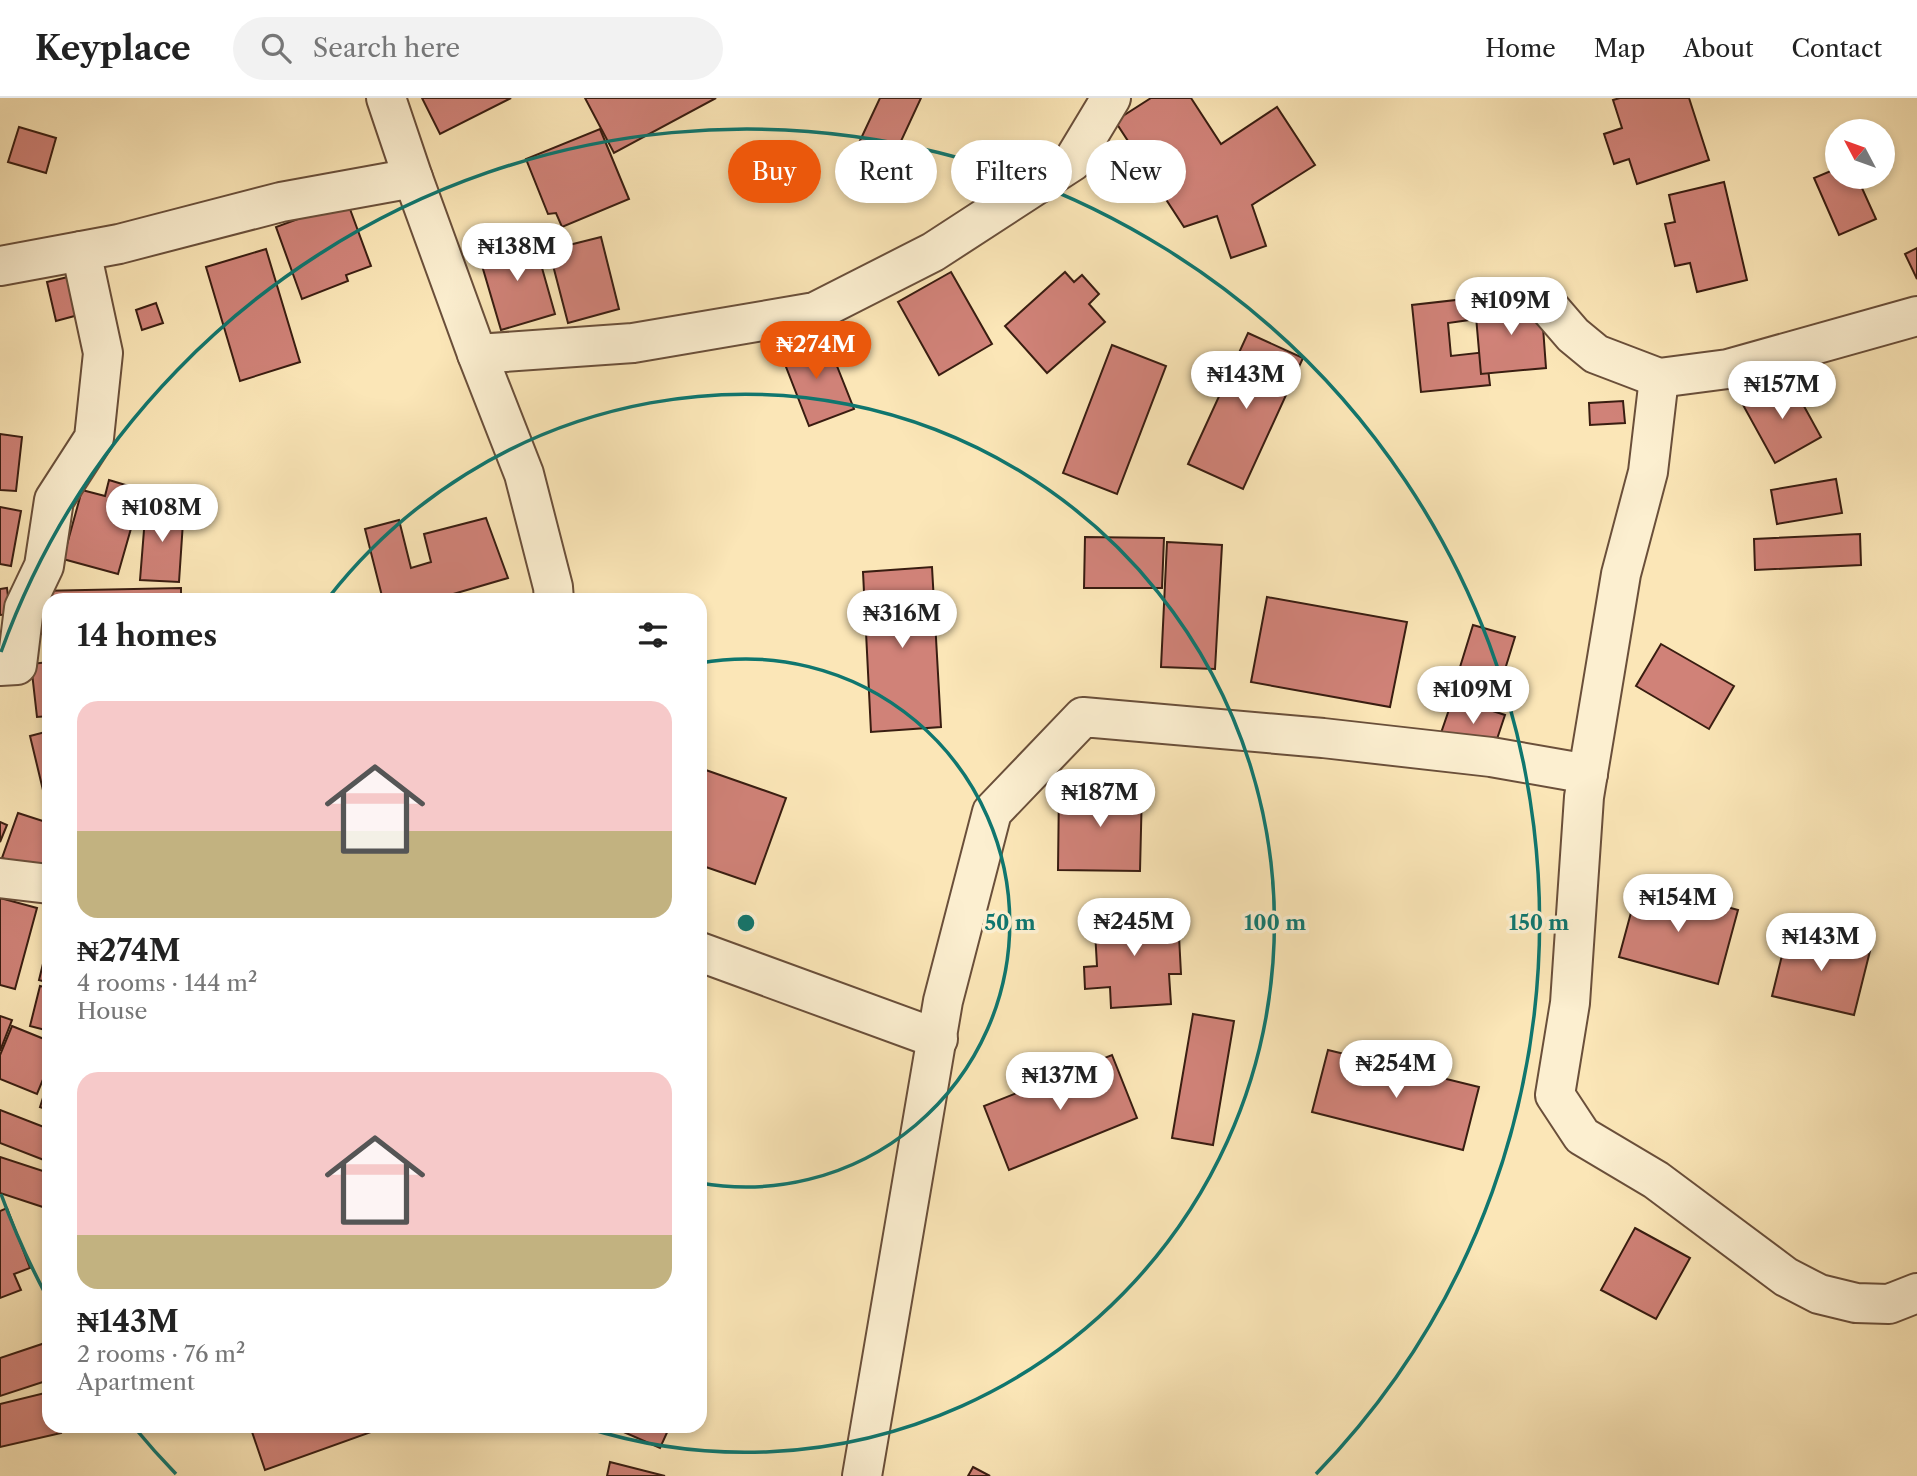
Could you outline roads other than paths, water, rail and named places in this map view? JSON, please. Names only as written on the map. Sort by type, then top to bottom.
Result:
[{"type":"street","points":[[386,98],[477,354],[524,474],[553,593]]},
{"type":"street","points":[[477,354],[633,343],[814,313],[933,252],[1073,161],[1111,98]]},
{"type":"street","points":[[0,266],[119,244],[281,202],[413,178]]},
{"type":"street","points":[[0,666],[17,665],[24,608],[44,566],[54,500],[94,438],[103,353],[81,251]]},
{"type":"street","points":[[1548,306],[1573,335],[1597,354],[1660,378],[1728,369],[1917,316]]},
{"type":"street","points":[[1660,378],[1648,472],[1621,574],[1588,774],[1583,810],[1570,1003],[1555,1096],[1582,1136],[1656,1180],[1786,1277],[1819,1294],[1856,1303],[1889,1304],[1917,1293]]},
{"type":"street","points":[[862,1476],[943,1001],[992,812],[1083,717],[1323,738],[1465,754],[1588,774]]},
{"type":"street","points":[[0,878],[42,883]]},
{"type":"street","points":[[707,955],[938,1039]]}]
